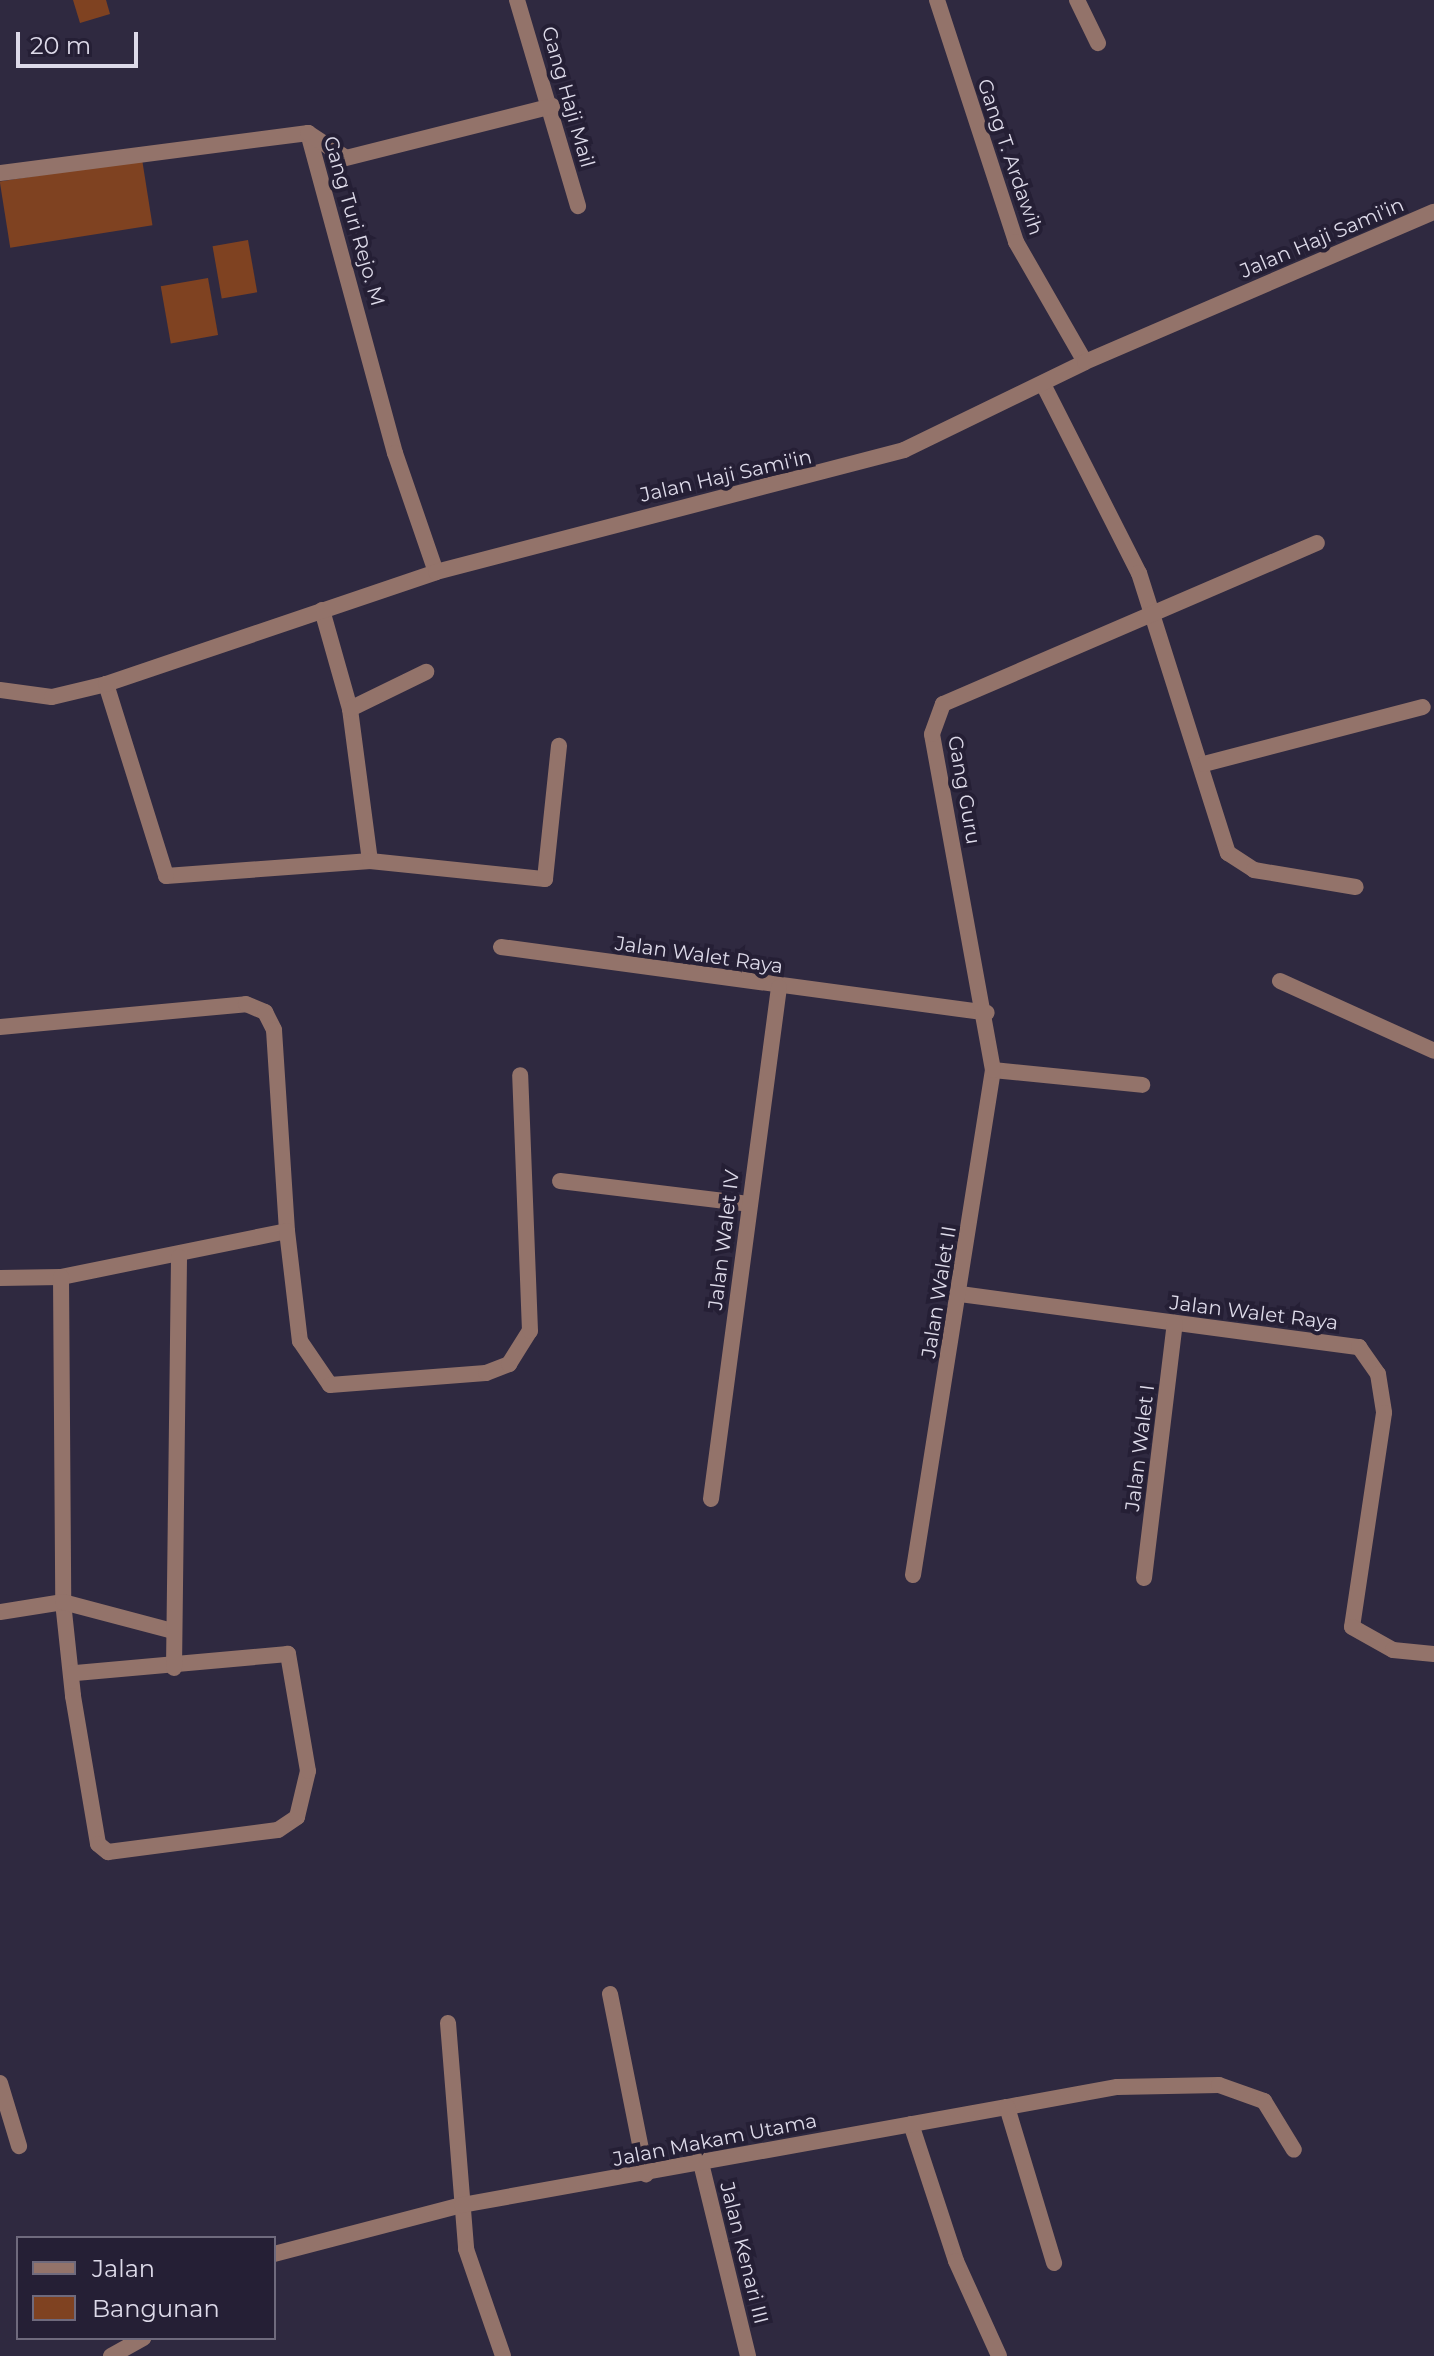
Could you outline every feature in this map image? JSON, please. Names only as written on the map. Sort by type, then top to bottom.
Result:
[{"type":"street","name":"Gang Haji Mail","points":[[517,0],[553,106],[578,206]]},
{"type":"street","name":"Gang T. Ardawih","points":[[937,0],[1016,242],[1085,362]]},
{"type":"street","points":[[1077,0],[1098,43]]},
{"type":"street","points":[[308,133],[322,135],[346,158],[553,106]]},
{"type":"street","name":"Gang Turi Rejo. M","points":[[0,173],[308,133],[395,453],[436,572]]},
{"type":"street","name":"Jalan Haji Sami'in","points":[[0,690],[52,697],[106,684],[436,572],[904,450],[1044,386],[1085,362],[1434,212]]},
{"type":"street","points":[[1044,386],[1152,610],[1235,861],[1356,887]]},
{"type":"street","name":"Gang Guru","points":[[987,1013],[932,734],[943,704],[1152,610],[1317,543]]},
{"type":"street","points":[[322,610],[350,709],[370,861]]},
{"type":"street","points":[[350,709],[426,672]]},
{"type":"street","points":[[106,684],[166,876],[370,861],[545,879],[559,746]]},
{"type":"street","points":[[1204,764],[1423,707]]},
{"type":"street","name":"Jalan Walet Raya","points":[[501,947],[987,1013]]},
{"type":"street","points":[[1280,981],[1434,1053]]},
{"type":"street","name":"Jalan Walet IV","points":[[711,1499],[779,987]]},
{"type":"street","points":[[0,1027],[246,1004],[265,1012],[278,1060],[287,1231],[300,1341],[330,1385],[486,1373],[509,1364],[530,1331],[520,1075]]},
{"type":"street","name":"Jalan Walet II","points":[[913,1575],[960,1294],[993,1070],[987,1013]]},
{"type":"street","points":[[993,1070],[1142,1085]]},
{"type":"street","points":[[560,1181],[749,1204]]},
{"type":"street","points":[[0,1278],[61,1277],[179,1257],[287,1231]]},
{"type":"street","points":[[174,1668],[179,1257]]},
{"type":"street","points":[[61,1277],[63,1602],[93,1833],[108,1852],[278,1830],[297,1817],[308,1771],[288,1654],[174,1668],[73,1673]]},
{"type":"street","name":"Jalan Walet Raya","points":[[960,1294],[1359,1347],[1372,1361],[1384,1413],[1352,1627],[1393,1650],[1434,1654]]},
{"type":"street","name":"Jalan Walet I","points":[[1144,1578],[1175,1323]]},
{"type":"street","points":[[0,1612],[63,1602],[173,1631]]},
{"type":"street","points":[[610,1994],[646,2174]]},
{"type":"street","points":[[448,2023],[466,2249],[503,2356]]},
{"type":"street","points":[[0,2083],[19,2146]]},
{"type":"street","name":"Jalan Makam Utama","points":[[276,2253],[462,2205],[646,2174],[700,2159],[1117,2087],[1219,2085],[1264,2101],[1294,2150]]},
{"type":"street","points":[[1007,2107],[1054,2263]]},
{"type":"street","points":[[911,2124],[956,2261],[999,2356]]},
{"type":"street","name":"Jalan Kenari III","points":[[700,2159],[748,2356]]},
{"type":"street","points":[[111,2356],[139,2340]]},
{"type":"building","points":[[73,0],[106,0],[110,14],[80,23]]},
{"type":"building","points":[[142,159],[152,225],[10,248],[0,181]]},
{"type":"building","points":[[248,240],[257,292],[222,298],[213,246]]},
{"type":"building","points":[[208,278],[218,335],[171,343],[161,286]]}]
